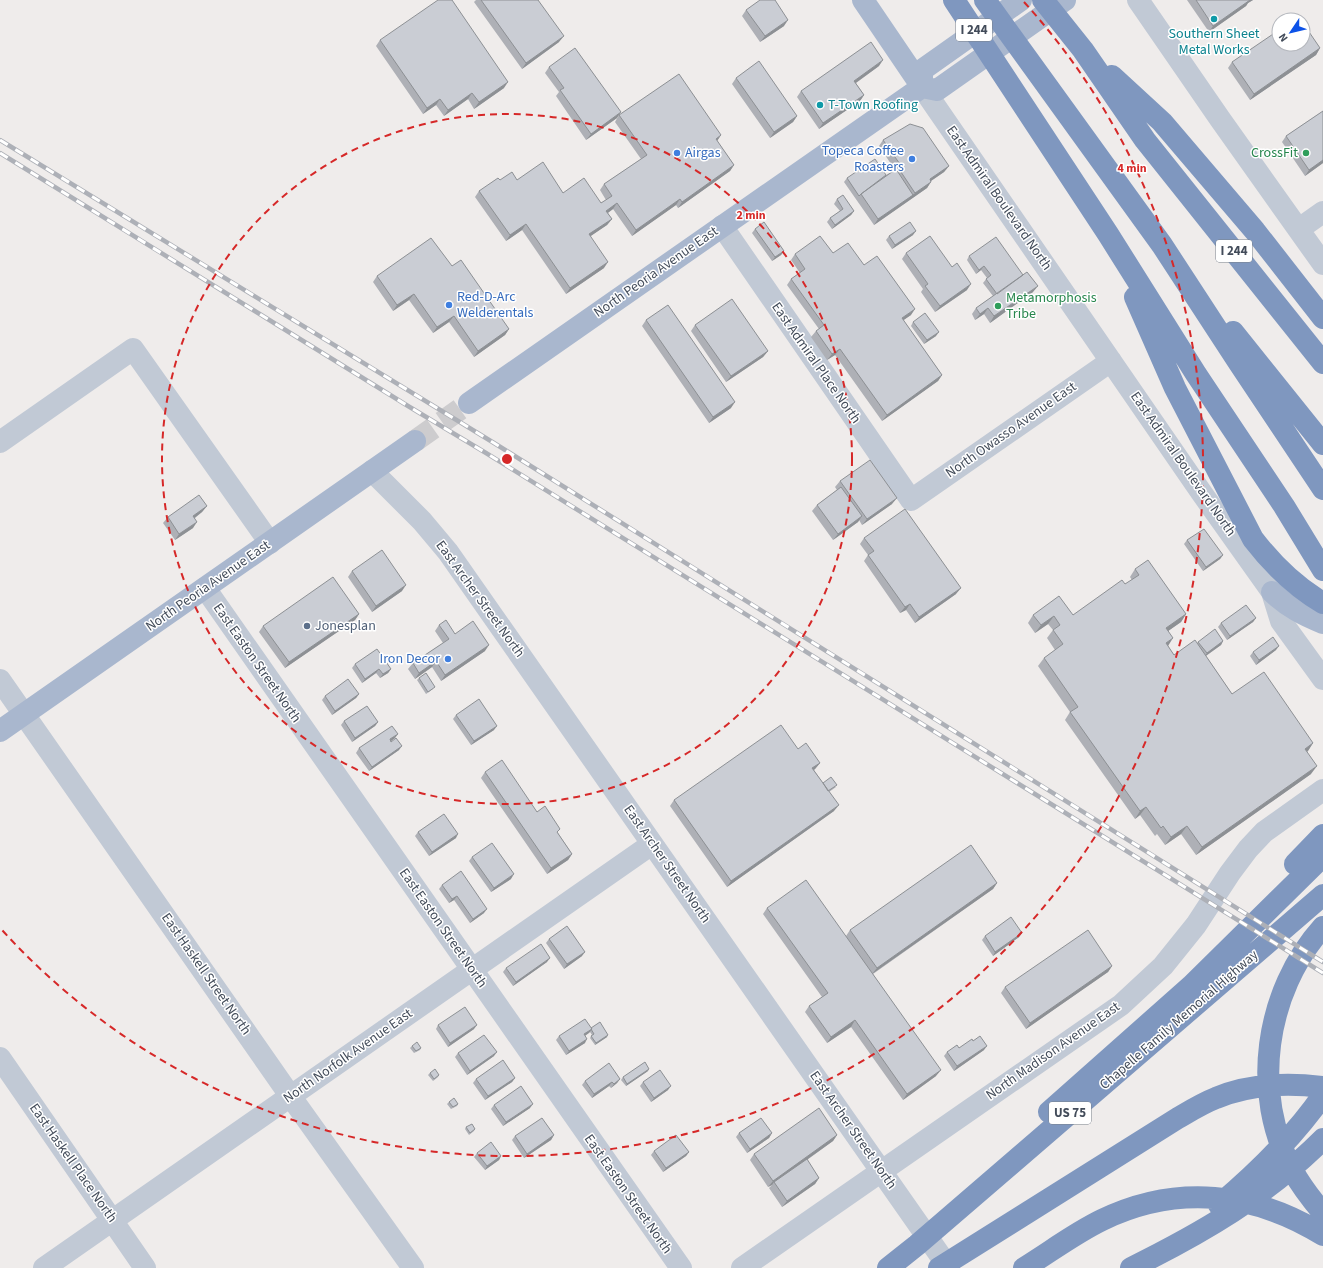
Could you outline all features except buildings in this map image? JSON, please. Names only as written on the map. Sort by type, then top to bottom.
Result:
[{"type":"highway","name":"I 244","points":[[954,0],[1108,234],[1196,374],[1284,506],[1318,561]]},
{"type":"highway","points":[[985,0],[1162,244],[1323,444]]},
{"type":"highway","name":"I 244","points":[[1043,0],[1083,50],[1145,140],[1323,363]]},
{"type":"highway","points":[[1083,50],[1162,122],[1255,231],[1323,318]]},
{"type":"highway","points":[[1108,234],[1175,388],[1253,539],[1282,574],[1302,590],[1323,603]]},
{"type":"highway","points":[[1162,244],[1323,489]]},
{"type":"highway","points":[[1191,986],[1264,897],[1323,835]]},
{"type":"highway","points":[[917,1245],[993,1161],[1191,986],[1323,856]]},
{"type":"highway","name":"Chapelle Family Memorial Highway","points":[[888,1268],[917,1245],[1323,895]]},
{"type":"highway","points":[[1323,927],[1314,937],[1291,972],[1276,1012],[1269,1056],[1269,1095],[1277,1131],[1286,1157],[1314,1213],[1323,1235]]},
{"type":"highway","points":[[939,1268],[1178,1118],[1210,1100],[1232,1093],[1289,1084],[1323,1087]]},
{"type":"highway","points":[[1165,1251],[1237,1190],[1274,1155],[1311,1113],[1323,1095]]},
{"type":"highway","points":[[1131,1268],[1226,1217],[1261,1192],[1301,1160],[1323,1139]]},
{"type":"highway","points":[[1024,1268],[1101,1221],[1142,1205],[1158,1201],[1201,1196],[1236,1200],[1314,1213]]},
{"type":"main road","name":"East Admiral Boulevard North","points":[[863,0],[922,87]]},
{"type":"main road","points":[[1022,0],[922,70],[922,87],[937,90],[1065,0]]},
{"type":"main road","name":"North Peoria Avenue East","points":[[469,403],[922,87]]},
{"type":"main road","name":"North Peoria Avenue East","points":[[0,731],[415,441]]},
{"type":"main road","points":[[1272,592],[1287,605],[1309,618],[1323,622]]},
{"type":"street","points":[[1138,0],[1225,127],[1323,264]]},
{"type":"street","name":"East Admiral Boulevard North","points":[[922,87],[1272,592],[1281,621],[1323,679]]},
{"type":"street","points":[[1298,229],[1323,212]]},
{"type":"street","name":"East Admiral Place North","points":[[722,226],[911,500]]},
{"type":"street","points":[[0,442],[133,349],[270,543]]},
{"type":"street","name":"North Owasso Avenue East","points":[[911,500],[1111,360]]},
{"type":"street","name":"East Archer Street North","points":[[372,471],[422,521],[448,552],[949,1268]]},
{"type":"street","name":"East Easton Street North","points":[[205,588],[681,1268]]},
{"type":"street","name":"East Haskell Street North","points":[[0,680],[291,1097],[413,1268]]},
{"type":"street","name":"North Madison Avenue East","points":[[742,1268],[1121,1005],[1163,966],[1196,924],[1248,849],[1264,832],[1323,790]]},
{"type":"street","name":"North Norfolk Avenue East","points":[[44,1268],[652,844]]},
{"type":"street","name":"East Haskell Place North","points":[[0,1058],[145,1268]]},
{"type":"tunnel","points":[[415,441],[469,403]]},
{"type":"railway","points":[[0,140],[494,443],[1323,962]]},
{"type":"railway","points":[[0,153],[1323,973]]},
{"type":"place","name":"Southern Sheet Metal Works","points":[[1214,19]]},
{"type":"place","name":"T-Town Roofing","points":[[820,105]]},
{"type":"place","name":"Airgas","points":[[677,153]]},
{"type":"place","name":"CrossFit","points":[[1306,153]]},
{"type":"place","name":"Topeca Coffee Roasters","points":[[912,159]]},
{"type":"place","name":"Red-D-Arc Welderentals","points":[[449,305]]},
{"type":"place","name":"Metamorphosis Tribe","points":[[998,306]]},
{"type":"place","name":"Jonesplan","points":[[307,626]]},
{"type":"place","name":"Iron Decor","points":[[448,659]]}]
